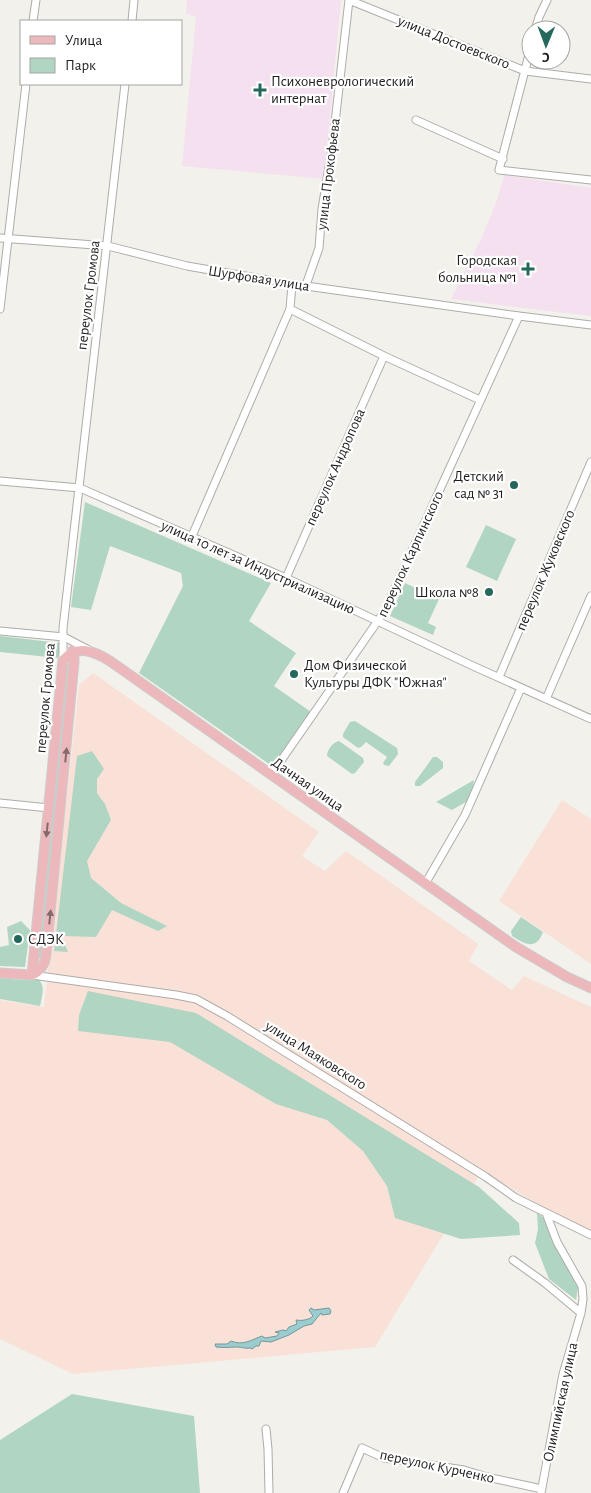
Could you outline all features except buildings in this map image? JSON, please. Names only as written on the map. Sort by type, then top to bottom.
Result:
[{"type":"main road","points":[[63,660],[72,652],[83,650],[93,654]]},
{"type":"main road","points":[[72,652],[74,663]]},
{"type":"main road","name":"Дачная улица","points":[[93,654],[110,661],[469,918],[565,981],[591,993]]},
{"type":"main road","name":"переулок Громова","points":[[32,975],[45,962],[74,663],[79,658],[93,654]]},
{"type":"main road","name":"переулок Громова","points":[[32,975],[63,660]]},
{"type":"main road","name":"Дачная улица","points":[[535,962],[591,988]]},
{"type":"main road","name":"улица Маяковского","points":[[0,973],[32,975]]},
{"type":"street","points":[[33,20],[36,0]]},
{"type":"street","points":[[132,20],[134,0]]},
{"type":"street","name":"улица Достоевского","points":[[349,0],[525,71],[591,79]]},
{"type":"street","name":"улица Прокофьева","points":[[306,286],[320,248],[322,209],[332,150],[349,0]]},
{"type":"street","points":[[538,20],[547,0]]},
{"type":"street","points":[[525,71],[499,170],[591,180]]},
{"type":"street","points":[[0,309],[26,85]]},
{"type":"street","name":"переулок Громова","points":[[63,660],[63,628],[125,85]]},
{"type":"street","points":[[416,120],[503,160]]},
{"type":"street","name":"Шурфовая улица","points":[[0,238],[108,246],[187,266],[292,284],[591,325]]},
{"type":"street","points":[[192,536],[290,309],[292,284]]},
{"type":"street","name":"Шурфовая улица","points":[[290,309],[384,356],[480,400]]},
{"type":"street","name":"переулок Карпинского","points":[[270,777],[384,612],[519,316]]},
{"type":"street","name":"переулок Андропова","points":[[286,578],[384,356]]},
{"type":"street","name":"переулок Жуковского","points":[[499,678],[591,462]]},
{"type":"street","name":"улица 10 лет за Индустриализацию","points":[[0,481],[80,488],[286,578],[591,719]]},
{"type":"street","points":[[546,698],[591,596]]},
{"type":"street","name":"Дачная улица","points":[[0,631],[64,637],[93,654]]},
{"type":"street","points":[[64,637],[72,652]]},
{"type":"street","points":[[423,885],[465,815],[522,688]]},
{"type":"street","points":[[0,803],[49,808]]},
{"type":"street","name":"улица Маяковского","points":[[32,975],[196,999],[469,1166],[516,1198],[591,1235]]},
{"type":"street","name":"Олимпийская улица","points":[[542,1491],[563,1374],[581,1313],[582,1286],[557,1242],[546,1213]]},
{"type":"street","points":[[513,1260],[545,1283],[581,1313]]},
{"type":"street","points":[[266,1429],[269,1493]]},
{"type":"street","name":"переулок Курченко","points":[[343,1493],[362,1448],[384,1458],[464,1470],[542,1491]]},
{"type":"shaded area","name":"Психоневрологический интернат","points":[[187,0],[341,0],[324,179],[182,166],[196,16],[186,14]]},
{"type":"shaded area","name":"Городская больница №1","points":[[505,175],[591,188],[591,316],[451,299],[481,239]]},
{"type":"shaded area","points":[[93,673],[319,832],[302,856],[325,871],[346,851],[478,944],[469,961],[512,990],[524,976],[591,1007],[591,1232],[534,1202],[482,1171],[375,1347],[73,1374],[0,1339],[0,1000],[44,1007],[79,685]]},
{"type":"shaded area","points":[[562,800],[591,819],[591,964],[499,901]]},
{"type":"green space","points":[[85,502],[271,583],[249,621],[296,653],[274,686],[311,712],[272,766],[139,673],[183,586],[181,573],[110,546],[91,610],[71,607]]},
{"type":"green space","points":[[486,525],[516,539],[497,581],[466,567]]},
{"type":"green space","points":[[405,583],[439,599],[428,623],[436,627],[433,635],[390,616]]},
{"type":"green space","points":[[0,636],[60,643],[58,658],[0,652]]},
{"type":"green space","points":[[65,664],[70,664],[41,958],[36,958]]},
{"type":"green space","points":[[355,721],[397,748],[398,754],[389,766],[383,763],[387,757],[366,742],[358,748],[343,737],[350,722]]},
{"type":"green space","points":[[339,741],[363,758],[364,762],[355,773],[352,774],[327,756],[331,747]]},
{"type":"green space","points":[[92,751],[104,769],[97,779],[97,793],[105,804],[111,820],[87,861],[91,878],[121,903],[167,926],[158,931],[112,910],[96,937],[61,936],[68,952],[54,951],[77,756]]},
{"type":"green space","points":[[433,757],[437,757],[443,762],[443,768],[420,786],[415,786],[415,782]]},
{"type":"green space","points":[[474,780],[471,799],[452,810],[436,802]]},
{"type":"green space","points":[[521,917],[543,932],[534,944],[526,943],[512,936],[511,931]]},
{"type":"green space","points":[[21,921],[30,930],[25,967],[0,966],[0,947],[9,945],[7,927]]},
{"type":"green space","points":[[0,978],[38,979],[43,988],[40,1006],[0,999]]},
{"type":"green space","points":[[88,991],[196,1013],[479,1187],[519,1223],[520,1235],[461,1239],[395,1218],[387,1186],[363,1151],[327,1120],[276,1104],[170,1042],[78,1031],[79,1015]]},
{"type":"green space","points":[[537,1213],[544,1218],[555,1245],[578,1288],[576,1300],[549,1279],[535,1243],[538,1229]]},
{"type":"green space","points":[[72,1394],[194,1416],[200,1493],[0,1493],[0,1440]]},
{"type":"water","points":[[311,1308],[314,1310],[329,1308],[331,1311],[330,1314],[322,1315],[321,1313],[312,1324],[271,1342],[261,1341],[259,1346],[252,1349],[216,1347],[215,1344],[227,1344],[231,1341],[243,1343],[262,1336],[265,1338],[277,1336],[279,1333],[275,1332],[286,1331],[289,1327],[297,1324],[296,1320],[305,1320],[313,1316],[309,1310]]},
{"type":"place","name":"Психоневрологический интернат","points":[[260,90]]},
{"type":"place","name":"Городская больница №1","points":[[528,269]]},
{"type":"place","name":"Детский сад № 31","points":[[514,485]]},
{"type":"place","name":"Школа №8","points":[[489,592]]},
{"type":"place","name":"Дом Физической Культуры ДФК \"Южная\"","points":[[294,674]]},
{"type":"place","name":"СДЭК","points":[[18,939]]}]
